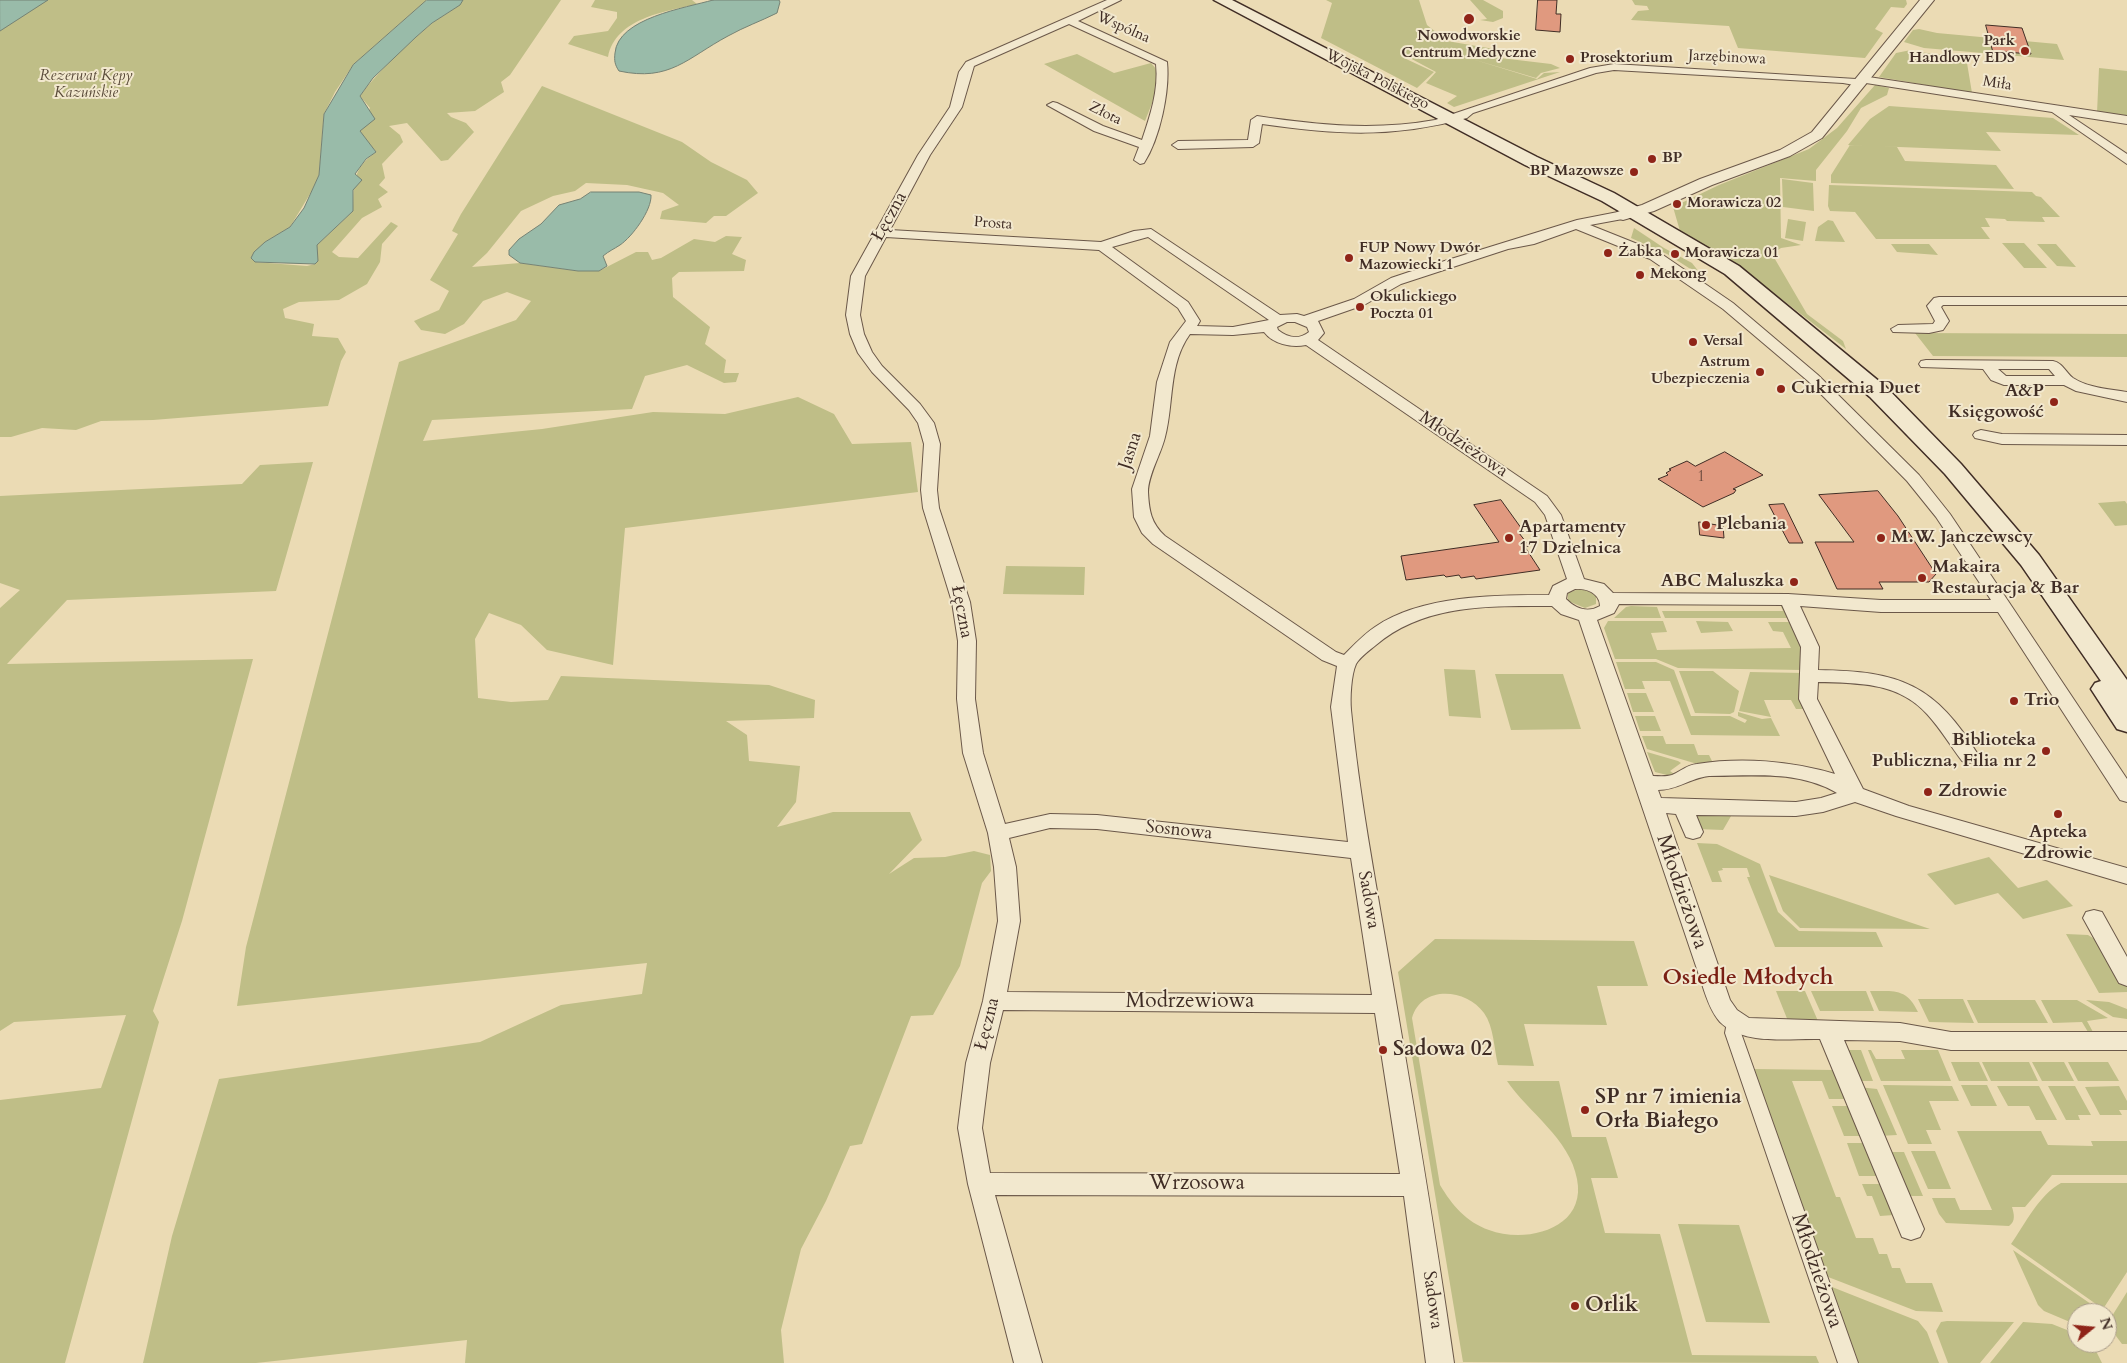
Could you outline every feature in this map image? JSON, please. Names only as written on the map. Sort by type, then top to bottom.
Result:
[{"type":"main road","name":"Wojska Polskiego","points":[[1221,0],[1532,161],[1569,177],[1623,210],[1732,270],[1878,392],[1926,440],[2030,560],[2127,700]]},
{"type":"main road","name":"Wojska Polskiego","points":[[1978,499],[1994,527],[2127,723]]},
{"type":"street","name":"Łęczna","points":[[1028,1363],[980,1184],[970,1128],[978,1064],[994,1001],[1009,921],[1005,867],[998,833],[973,753],[966,699],[967,641],[961,602],[931,508],[929,490],[932,444],[929,431],[916,408],[877,369],[865,353],[853,315],[858,276],[924,154],[956,107],[965,72],[970,64],[1116,0]]},
{"type":"street","points":[[1306,320],[1359,302],[1396,281],[1506,245],[1529,241],[1623,210],[1674,198],[1706,182],[1785,153],[1816,135],[1838,113],[1861,81],[1927,0]]},
{"type":"street","name":"Wspólna","points":[[1068,20],[1139,54],[1157,59],[1162,66],[1162,90],[1146,145]]},
{"type":"street","name":"Jarzębinowa","points":[[1178,145],[1254,143],[1257,120],[1330,131],[1371,133],[1407,130],[1463,116],[1469,111],[1507,98],[1594,70],[1608,68],[1861,81]]},
{"type":"street","name":"Miła","points":[[1861,81],[2127,120]]},
{"type":"street","name":"Złota","points":[[1053,105],[1101,131],[1122,140],[1146,145]]},
{"type":"street","points":[[2055,109],[2127,160]]},
{"type":"street","points":[[1140,160],[1146,145]]},
{"type":"street","points":[[1579,224],[1668,263],[1736,312],[1794,361],[1913,478],[1942,514],[2127,795]]},
{"type":"street","name":"Prosta","points":[[881,233],[1102,246]]},
{"type":"street","points":[[1102,246],[1139,234],[1151,233],[1274,323]]},
{"type":"street","points":[[1102,246],[1182,305],[1193,321],[1188,330],[1234,331],[1296,318],[1306,320],[1317,329],[1317,334],[1308,340],[1286,341],[1271,332],[1274,323]]},
{"type":"street","points":[[1898,329],[1929,329],[1938,327],[1942,321],[1934,306],[1939,300],[2127,301]]},
{"type":"street","name":"Jasna","points":[[1188,330],[1177,342],[1165,382],[1158,436],[1140,489],[1142,517],[1148,529],[1159,540],[1329,656],[1347,663]]},
{"type":"street","name":"Młodzieżowa","points":[[1308,340],[1541,499],[1553,515],[1577,583]]},
{"type":"street","points":[[1926,364],[1987,364],[1996,377],[2004,380],[2067,381],[2080,388],[2127,397]]},
{"type":"street","points":[[1982,435],[2002,439],[2127,440]]},
{"type":"street","points":[[1557,600],[1557,595],[1563,586],[1577,583],[1593,586],[1609,598],[1788,600],[1881,606],[2004,606]]},
{"type":"street","points":[[1347,663],[1382,630],[1427,610],[1486,601],[1557,600],[1571,612],[1586,615],[1603,613],[1608,609],[1609,598]]},
{"type":"street","points":[[1788,600],[1810,647],[1808,699],[1855,794]]},
{"type":"street","name":"Młodzieżowa","points":[[1586,615],[1713,984],[1723,1010],[1734,1022],[1733,1033],[1848,1363]]},
{"type":"street","name":"Sadowa","points":[[1347,663],[1341,707],[1360,851],[1414,1185],[1440,1363]]},
{"type":"street","points":[[1809,676],[1872,678],[1892,683],[1914,693],[1927,702],[1969,756]]},
{"type":"street","points":[[1645,783],[1666,783],[1679,780],[1694,770],[1782,769],[1829,779],[1855,794],[1903,811],[2127,876]]},
{"type":"street","points":[[1652,804],[1683,807],[1796,809],[1823,805],[1855,794]]},
{"type":"street","points":[[1683,807],[1693,832]]},
{"type":"street","name":"Sosnowa","points":[[998,833],[1050,821],[1097,822],[1360,851]]},
{"type":"street","points":[[2094,918],[2127,978]]},
{"type":"street","name":"Modrzewiowa","points":[[994,1001],[1385,1004]]},
{"type":"street","points":[[1734,1022],[1750,1028],[1900,1032],[1951,1041],[2127,1041]]},
{"type":"street","points":[[1828,1030],[1911,1229]]},
{"type":"street","name":"Wrzosowa","points":[[980,1184],[1414,1185]]},
{"type":"green space","name":"Rezerwat Kępy Kazuńskie","points":[[0,0],[427,0],[353,65],[335,92],[324,114],[319,175],[313,189],[290,227],[265,242],[255,262],[307,266],[315,264],[317,245],[353,211],[354,185],[358,171],[362,164],[376,152],[359,131],[370,108],[360,96],[384,68],[421,33],[463,0],[561,0],[510,75],[501,82],[504,92],[475,111],[447,113],[451,117],[466,123],[474,132],[448,160],[441,161],[407,123],[389,126],[400,135],[403,142],[382,164],[385,178],[379,185],[388,192],[378,199],[382,207],[362,218],[332,252],[339,257],[358,258],[391,222],[398,226],[382,244],[380,262],[367,284],[339,300],[299,302],[283,309],[285,318],[314,324],[312,336],[338,338],[346,352],[341,361],[328,406],[153,420],[101,421],[76,430],[42,428],[11,437],[0,437]]},
{"type":"green space","points":[[595,0],[692,0],[697,4],[656,14],[631,25],[621,33],[613,44],[608,57],[568,44],[574,36],[608,31],[617,18],[617,12],[591,7]]},
{"type":"green space","points":[[1326,0],[1419,0],[1427,25],[1447,41],[1494,49],[1492,57],[1551,64],[1560,68],[1541,73],[1536,78],[1472,59],[1537,79],[1544,73],[1560,72],[1454,107],[1447,103],[1457,96],[1426,83],[1436,72],[1408,57],[1412,55],[1434,54],[1410,54],[1404,58],[1434,72],[1417,88],[1321,38],[1332,3]]},
{"type":"green space","points":[[1470,0],[1483,0],[1503,11],[1503,18],[1493,22],[1480,20],[1487,19]]},
{"type":"green space","points":[[1632,0],[1906,0],[1907,4],[1904,8],[1891,7],[1875,29],[1883,33],[1865,58],[1738,48],[1729,26],[1631,20],[1638,11],[1649,10],[1647,6],[1635,5]]},
{"type":"green space","points":[[1919,29],[1937,33],[2057,44],[2064,60],[1924,48],[1904,42],[1913,30]]},
{"type":"green space","points":[[1911,50],[1966,57],[1972,93],[1879,77],[1896,53]]},
{"type":"green space","points":[[1077,54],[1114,73],[1151,63],[1157,70],[1158,88],[1145,121],[1044,64]]},
{"type":"green space","points":[[2099,68],[2127,71],[2127,117],[2097,113]]},
{"type":"green space","points":[[1875,85],[1889,88],[1887,95],[1861,108],[1847,131],[1816,170],[1816,181],[1780,178],[1781,238],[1801,245],[1781,248],[1772,254],[1807,314],[1843,341],[1846,349],[1749,274],[1680,231],[1673,207],[1719,185],[1809,149],[1837,128]]},
{"type":"green space","points":[[542,86],[682,142],[711,162],[747,180],[758,193],[726,216],[714,216],[706,223],[660,219],[662,211],[679,205],[663,193],[627,185],[586,183],[575,191],[553,196],[521,211],[487,253],[472,267],[520,263],[578,271],[599,271],[636,252],[648,252],[652,260],[661,258],[694,239],[715,242],[726,236],[742,237],[732,254],[746,260],[744,271],[679,272],[672,278],[673,297],[710,327],[705,344],[726,360],[724,373],[739,373],[736,382],[724,383],[687,365],[645,376],[632,409],[432,420],[423,441],[542,429],[653,412],[725,414],[798,397],[834,414],[852,444],[911,442],[918,492],[625,528],[613,665],[547,650],[521,625],[489,613],[475,639],[478,698],[511,702],[548,700],[561,676],[769,685],[815,700],[814,718],[726,721],[747,735],[749,761],[800,766],[796,802],[777,827],[833,812],[910,812],[922,840],[889,874],[914,858],[945,857],[974,851],[990,855],[991,871],[982,883],[960,966],[933,1015],[911,1016],[862,1144],[850,1146],[826,1201],[801,1249],[781,1330],[784,1363],[465,1363],[467,1340],[256,1363],[143,1363],[172,1236],[219,1079],[480,1042],[561,1005],[642,994],[647,963],[237,1006],[246,947],[399,362],[516,320],[531,301],[507,292],[483,301],[464,324],[445,334],[421,330],[414,321],[439,310],[449,291],[430,280],[458,234],[452,231]]},
{"type":"green space","points":[[1889,106],[2053,118],[2079,135],[1986,132],[2001,151],[1848,145],[1870,119]]},
{"type":"green space","points":[[1850,145],[1897,147],[1905,161],[1996,165],[2014,189],[1831,183],[1831,175]]},
{"type":"green space","points":[[1782,179],[1813,183],[1814,211],[1783,207]]},
{"type":"green space","points":[[1829,185],[2032,192],[2036,196],[2041,197],[2060,217],[2042,217],[2045,222],[2007,221],[2005,219],[1985,218],[1990,227],[1981,227],[1990,239],[1876,239],[1855,212],[1830,211],[1828,206]]},
{"type":"green space","points":[[1788,219],[1806,222],[1803,241],[1785,238]]},
{"type":"green space","points":[[1828,220],[1833,221],[1845,242],[1815,241],[1818,227]]},
{"type":"green space","points":[[1634,228],[1664,248],[1692,263],[1703,277],[1667,254],[1631,238]]},
{"type":"green space","points":[[2002,243],[2024,243],[2047,268],[2024,268]]},
{"type":"green space","points":[[1891,244],[1929,244],[1938,255],[1897,252]]},
{"type":"green space","points":[[2037,244],[2056,244],[2076,267],[2057,266]]},
{"type":"green space","points":[[1915,333],[2127,334],[2127,357],[1933,356]]},
{"type":"green space","points":[[313,462],[276,591],[67,600],[7,664],[253,659],[182,921],[153,1011],[159,1022],[65,1363],[0,1363],[0,1100],[101,1088],[126,1015],[14,1022],[0,1031],[0,608],[20,590],[0,583],[0,496],[242,484],[260,465]]},
{"type":"green space","points":[[2125,501],[2127,504],[2127,525],[2115,526],[2098,503]]},
{"type":"green space","points":[[1006,566],[1085,567],[1084,595],[1003,594]]},
{"type":"green space","points":[[1579,589],[1589,591],[1596,596],[1596,604],[1585,608],[1568,601],[1568,593]]},
{"type":"green space","points":[[1780,604],[1783,605],[1793,618],[1665,618],[1662,611],[1783,611]]},
{"type":"green space","points":[[1626,607],[1657,607],[1661,618],[1614,618]]},
{"type":"green space","points":[[1608,621],[1663,621],[1667,632],[1651,633],[1657,650],[1791,648],[1783,632],[1773,631],[1768,622],[1794,622],[1806,647],[1803,670],[1678,668],[1656,659],[1615,659],[1604,628]]},
{"type":"green space","points":[[1696,621],[1728,622],[1733,631],[1701,633]]},
{"type":"green space","points":[[1616,662],[1656,662],[1674,670],[1691,716],[1730,716],[1745,723],[1747,720],[1738,716],[1738,712],[1762,719],[1771,718],[1780,736],[1691,735],[1670,681],[1642,681],[1645,689],[1625,689]]},
{"type":"green space","points":[[1444,669],[1475,670],[1481,718],[1449,716]]},
{"type":"green space","points":[[1679,671],[1713,671],[1739,691],[1734,712],[1730,714],[1695,713]]},
{"type":"green space","points":[[1750,672],[1804,673],[1807,709],[1796,709],[1791,700],[1764,700],[1771,717],[1739,711]]},
{"type":"green space","points":[[1495,674],[1563,674],[1581,729],[1511,730]]},
{"type":"green space","points":[[1627,693],[1646,693],[1654,712],[1633,712]]},
{"type":"green space","points":[[1635,716],[1655,716],[1661,731],[1640,731]]},
{"type":"green space","points":[[1642,736],[1663,736],[1666,744],[1694,744],[1698,755],[1709,755],[1714,765],[1704,766],[1647,749]]},
{"type":"green space","points":[[1647,752],[1681,763],[1670,771],[1677,776],[1670,779],[1667,775],[1655,772]]},
{"type":"green space","points":[[1734,811],[1723,830],[1697,829],[1694,818],[1697,814]]},
{"type":"green space","points":[[1697,843],[1717,844],[1760,864],[1778,912],[1799,931],[1876,932],[1883,947],[1775,947],[1747,877],[1750,877],[1747,868],[1722,868],[1723,870],[1718,871],[1722,882],[1712,882]]},
{"type":"green space","points":[[1989,857],[2018,888],[2047,880],[2073,906],[2023,919],[1998,893],[1955,905],[1927,874]]},
{"type":"green space","points":[[1769,875],[1930,929],[1800,928],[1783,911]]},
{"type":"green space","points":[[2066,934],[2088,935],[2101,943],[2127,987],[2127,992],[2099,993]]},
{"type":"green space","points":[[1435,939],[1634,941],[1648,986],[1597,986],[1607,1025],[1524,1024],[1534,1066],[1498,1065],[1492,1031],[1487,1019],[1476,1005],[1466,999],[1456,995],[1434,995],[1417,1007],[1412,1018],[1440,1185],[1460,1212],[1481,1227],[1504,1234],[1520,1235],[1536,1233],[1551,1228],[1563,1221],[1573,1210],[1578,1196],[1577,1179],[1566,1151],[1507,1081],[1559,1081],[1572,1137],[1606,1137],[1618,1178],[1591,1178],[1605,1233],[1660,1234],[1692,1355],[1816,1356],[1819,1363],[1463,1362],[1398,972]]},
{"type":"green space","points":[[1776,991],[1805,991],[1818,1021],[1788,1021]]},
{"type":"green space","points":[[1811,991],[1866,991],[1874,1011],[1820,1011]]},
{"type":"green space","points":[[1870,991],[1899,992],[1914,1004],[1918,1012],[1879,1011]]},
{"type":"green space","points":[[1918,999],[1963,999],[1974,1023],[1929,1022]]},
{"type":"green space","points":[[1967,1000],[2035,1000],[2048,1023],[1978,1023]]},
{"type":"green space","points":[[2041,1000],[2077,1000],[2108,1018],[2087,1021],[2093,1032],[2088,1032],[2082,1022],[2053,1023]]},
{"type":"green space","points":[[2086,1000],[2109,1002],[2127,1009],[2127,1019],[2113,1017]]},
{"type":"green space","points":[[1842,1050],[1861,1050],[1873,1081],[1855,1081]]},
{"type":"green space","points":[[1868,1050],[1871,1050],[1876,1059],[1905,1059],[1901,1050],[1938,1050],[1951,1081],[1881,1081]]},
{"type":"green space","points":[[1951,1062],[1979,1062],[1988,1081],[1959,1081]]},
{"type":"green space","points":[[1982,1062],[2029,1062],[2038,1081],[1991,1081]]},
{"type":"green space","points":[[2032,1062],[2064,1062],[2074,1081],[2042,1081]]},
{"type":"green space","points":[[2068,1062],[2108,1062],[2119,1081],[2078,1081]]},
{"type":"green space","points":[[1752,1069],[1835,1070],[1846,1099],[1829,1099],[1822,1081],[1792,1081],[1836,1197],[1840,1197],[1856,1238],[1873,1238],[1879,1254],[1887,1254],[1892,1268],[1900,1268],[1906,1283],[1932,1283],[1943,1312],[1916,1311],[1823,1275],[1820,1254],[1815,1253],[1798,1205],[1802,1204],[1799,1195],[1795,1195]]},
{"type":"green space","points":[[1883,1085],[1952,1086],[1959,1101],[1929,1101],[1941,1130],[1926,1130],[1932,1144],[1908,1144]]},
{"type":"green space","points":[[1961,1085],[1987,1085],[1997,1106],[1971,1106]]},
{"type":"green space","points":[[1997,1086],[2039,1086],[2057,1120],[2036,1120],[2029,1106],[2008,1106]]},
{"type":"green space","points":[[2048,1086],[2075,1086],[2091,1115],[2078,1115],[2080,1120],[2066,1120]]},
{"type":"green space","points":[[2119,1086],[2127,1101],[2127,1110],[2119,1110],[2122,1115],[2100,1115],[2085,1087]]},
{"type":"green space","points":[[1858,1087],[1877,1089],[1897,1135],[1879,1136]]},
{"type":"green space","points":[[1832,1106],[1849,1106],[1861,1136],[1844,1136]]},
{"type":"green space","points":[[1957,1131],[2041,1131],[2048,1145],[2093,1146],[2091,1141],[2127,1141],[2127,1175],[2052,1175],[2025,1207],[2012,1207],[2014,1220],[2009,1226],[1946,1223],[1939,1214],[1932,1198],[1955,1198],[1960,1210],[1992,1210]]},
{"type":"green space","points":[[1847,1143],[1864,1143],[1878,1176],[1859,1176]]},
{"type":"green space","points":[[1911,1151],[1935,1151],[1951,1189],[1928,1189]]},
{"type":"green space","points":[[1884,1152],[1904,1152],[1923,1196],[1903,1196]]},
{"type":"green space","points":[[2061,1183],[2127,1183],[2127,1272],[2107,1303],[2095,1303],[2011,1244],[2039,1202]]},
{"type":"green space","points":[[1862,1184],[1881,1184],[1894,1215],[1880,1216],[1872,1196],[1867,1196]]},
{"type":"green space","points":[[1678,1224],[1739,1225],[1770,1323],[1706,1322]]},
{"type":"green space","points":[[2013,1250],[2089,1303],[2067,1303],[2067,1321],[2044,1311],[2038,1305]]},
{"type":"green space","points":[[1827,1285],[1918,1321],[1927,1332],[1939,1363],[1854,1363],[1853,1358],[1857,1358],[1853,1348],[1849,1348],[1836,1311],[1841,1311],[1836,1300],[1832,1300]]},
{"type":"green space","points":[[2127,1292],[2127,1344],[2122,1344],[2117,1337],[2117,1308]]},
{"type":"green space","points":[[1941,1322],[2014,1322],[1980,1363],[1948,1363],[1936,1331]]},
{"type":"green space","points":[[2023,1322],[2052,1324],[2067,1330],[2067,1353],[2097,1353],[2102,1363],[1990,1363]]},
{"type":"shaded area","points":[[0,0],[48,0],[0,31]]},
{"type":"shaded area","points":[[427,0],[463,0],[460,5],[432,23],[416,37],[373,78],[360,96],[375,119],[360,131],[376,152],[366,159],[355,174],[362,180],[353,190],[353,211],[317,245],[318,261],[315,264],[255,262],[251,258],[254,252],[265,242],[290,227],[304,208],[319,175],[324,114],[353,65]]},
{"type":"shaded area","points":[[713,0],[779,0],[780,2],[777,13],[734,33],[677,66],[665,71],[652,73],[637,74],[619,71],[615,63],[615,53],[619,41],[628,31],[655,16]]},
{"type":"shaded area","points":[[591,192],[639,192],[651,195],[645,215],[635,230],[625,241],[603,256],[607,266],[599,271],[578,271],[520,263],[509,255],[509,250],[519,239],[541,224],[559,205],[580,199]]},
{"type":"building","points":[[1538,0],[1557,0],[1556,14],[1561,14],[1560,32],[1536,30]]},
{"type":"building","points":[[1986,25],[2022,28],[2031,54],[1993,51]]},
{"type":"building","points":[[1725,452],[1763,475],[1733,489],[1736,490],[1734,493],[1703,507],[1658,479],[1668,475],[1666,473],[1671,470],[1669,469],[1687,461],[1695,466]]},
{"type":"building","name":"M.W. Janczewscy","points":[[1878,491],[1898,516],[1936,574],[1929,582],[1879,582],[1883,589],[1837,589],[1815,542],[1854,542],[1819,495]]},
{"type":"building","name":"Apartamenty 17 Dzielnica","points":[[1501,500],[1524,532],[1519,533],[1529,546],[1525,547],[1540,570],[1476,579],[1474,576],[1461,578],[1459,575],[1446,577],[1444,575],[1406,580],[1401,556],[1499,542],[1474,505]]},
{"type":"building","points":[[1784,504],[1803,543],[1789,543],[1769,505]]},
{"type":"building","points":[[1699,522],[1723,526],[1724,538],[1700,535]]},
{"type":"place","name":"Nowodworskie Centrum Medyczne","points":[[1469,19]]},
{"type":"place","name":"Park Handlowy EDS","points":[[2025,51]]},
{"type":"place","name":"Prosektorium","points":[[1570,59]]},
{"type":"place","name":"BP","points":[[1652,159]]},
{"type":"place","name":"BP Mazowsze","points":[[1634,172]]},
{"type":"place","name":"Morawicza 02","points":[[1677,204]]},
{"type":"place","name":"Żabka","points":[[1608,253]]},
{"type":"place","name":"Morawicza 01","points":[[1675,254]]},
{"type":"place","name":"FUP Nowy Dwór Mazowiecki 1","points":[[1349,258]]},
{"type":"place","name":"Mekong","points":[[1640,275]]},
{"type":"place","name":"Okulickiego Poczta 01","points":[[1360,307]]},
{"type":"place","name":"Versal","points":[[1693,342]]},
{"type":"place","name":"Astrum Ubezpieczenia","points":[[1760,372]]},
{"type":"place","name":"Cukiernia Duet","points":[[1781,389]]},
{"type":"place","name":"A&P Księgowość","points":[[2054,402]]},
{"type":"place","name":"Plebania","points":[[1706,525]]},
{"type":"place","name":"Apartamenty 17 Dzielnica","points":[[1509,538]]},
{"type":"place","name":"M.W. Janczewscy","points":[[1881,538]]},
{"type":"place","name":"Makaira Restauracja & Bar","points":[[1922,578]]},
{"type":"place","name":"ABC Maluszka","points":[[1794,582]]},
{"type":"place","name":"Trio","points":[[2014,701]]},
{"type":"place","name":"Biblioteka Publiczna, Filia nr 2","points":[[2046,751]]},
{"type":"place","name":"Zdrowie","points":[[1928,792]]},
{"type":"place","name":"Apteka Zdrowie","points":[[2058,814]]},
{"type":"place","name":"Sadowa 02","points":[[1383,1050]]},
{"type":"place","name":"SP nr 7 imienia Orła Białego","points":[[1585,1110]]},
{"type":"place","name":"Orlik","points":[[1575,1306]]},
{"type":"district","name":"Osiedle Młodych","points":[[1748,979]]}]
